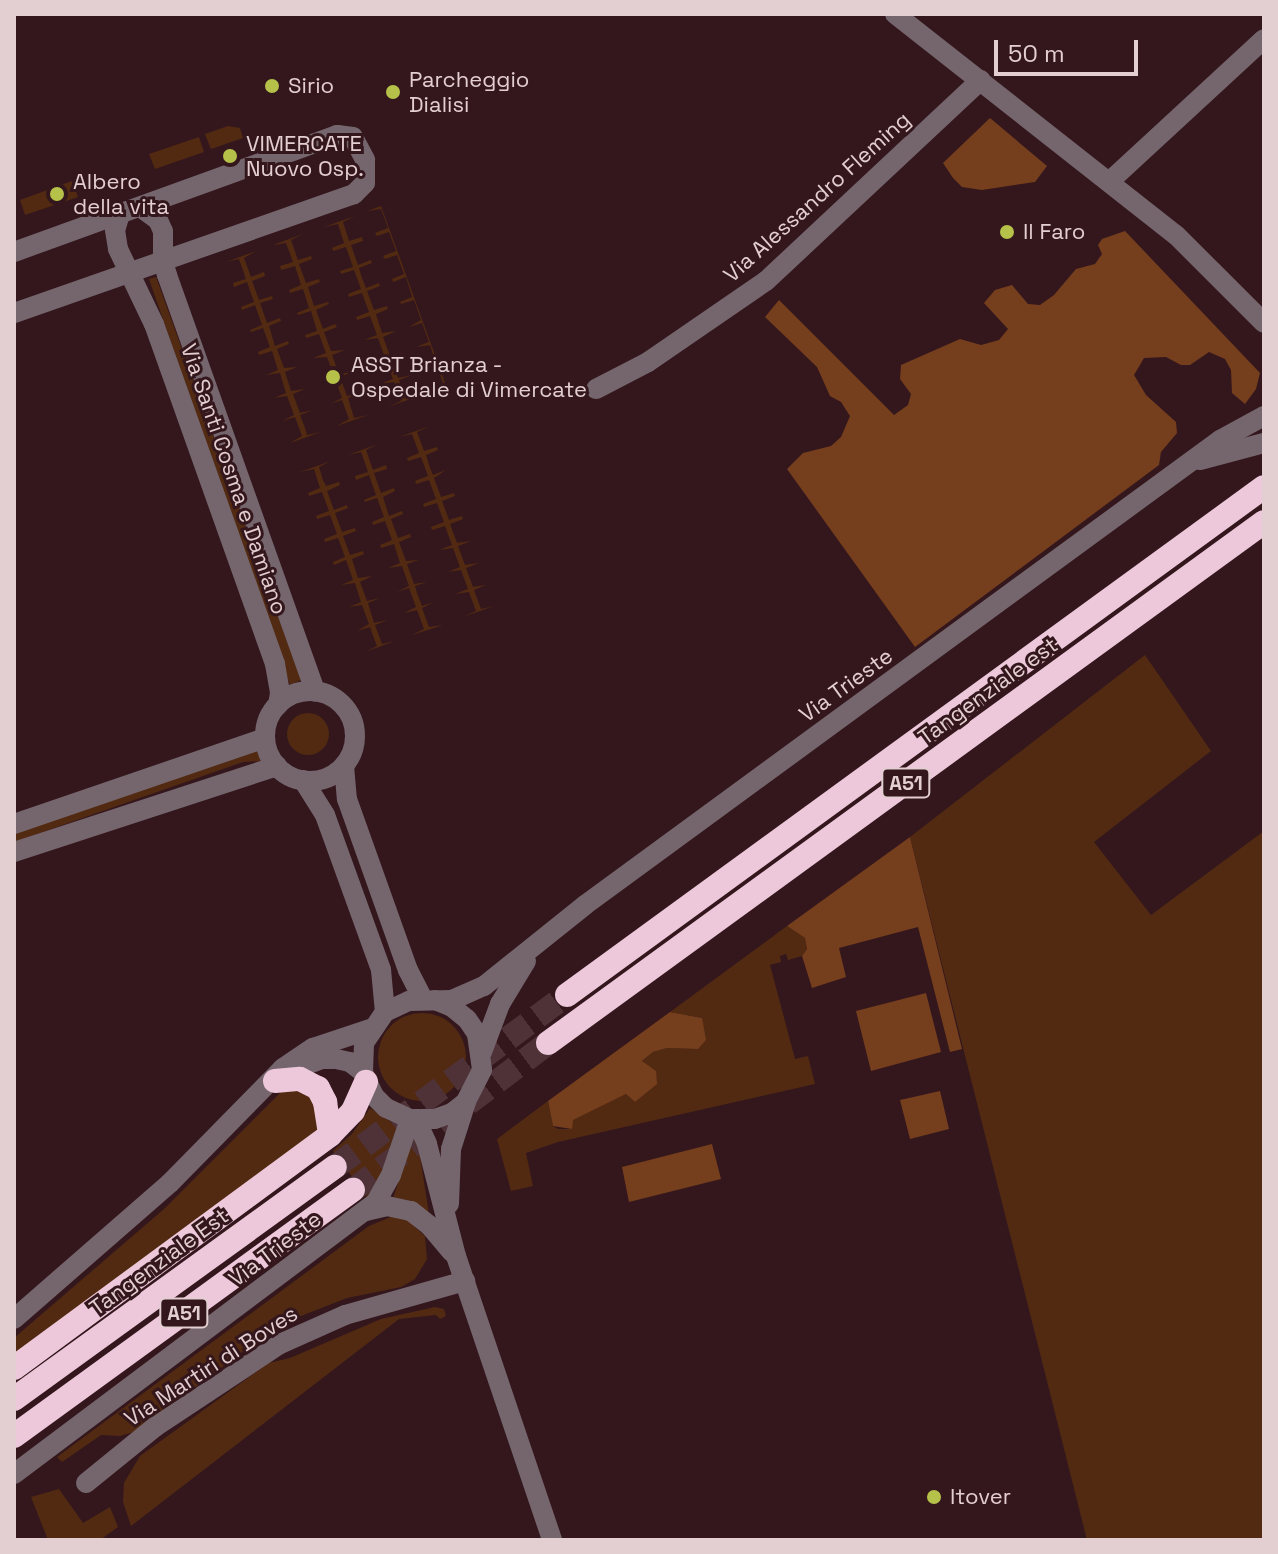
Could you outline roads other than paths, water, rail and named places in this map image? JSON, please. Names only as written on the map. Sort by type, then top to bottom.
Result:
[{"type":"highway","name":"Tangenziale est","points":[[567,995],[1264,487]]},
{"type":"highway","name":"Tangenziale est","points":[[548,1043],[1264,522]]},
{"type":"highway","points":[[14,1368],[330,1135],[353,1111],[365,1077]]},
{"type":"highway","points":[[267,1086],[300,1079],[318,1088],[325,1102],[330,1135]]},
{"type":"highway","name":"Tangenziale Est","points":[[14,1399],[335,1167]]},
{"type":"highway","name":"A51","points":[[14,1436],[360,1200]]},
{"type":"street","points":[[895,14],[1176,235],[1264,323]]},
{"type":"street","points":[[1110,181],[1264,39]]},
{"type":"street","name":"Via Alessandro Fleming","points":[[596,389],[648,362],[766,281],[981,80]]},
{"type":"street","points":[[14,252],[337,135],[353,137],[362,150],[365,183],[354,194],[14,313]]},
{"type":"street","name":"Via Santi Cosma e Damiano","points":[[265,738],[280,693],[275,664],[154,324],[115,239],[130,210],[158,220],[163,231],[163,261],[315,691]]},
{"type":"street","name":"Via Trieste","points":[[370,1029],[396,1005],[469,995],[532,950],[585,905],[1220,440],[1264,416]]},
{"type":"street","name":"Via Trieste","points":[[1192,462],[1264,443]]},
{"type":"street","points":[[278,705],[288,696],[315,691],[340,702],[354,726],[355,741],[344,766],[347,799],[408,970],[429,1000],[452,1007],[467,1019],[477,1034],[482,1052]]},
{"type":"street","points":[[14,824],[265,738],[277,766],[303,780],[318,780],[344,766]]},
{"type":"street","points":[[14,852],[277,766]]},
{"type":"street","points":[[303,780],[325,815],[381,970],[385,1012]]},
{"type":"street","name":"Via Trieste","points":[[466,1102],[482,1070],[482,1052],[500,1004],[532,950]]},
{"type":"street","points":[[365,1077],[364,1043],[370,1029]]},
{"type":"street","points":[[14,1319],[170,1183],[283,1068],[313,1048],[370,1029]]},
{"type":"street","points":[[267,1086],[322,1059],[350,1062],[365,1077],[386,1108],[413,1120],[435,1119],[452,1113],[466,1102]]},
{"type":"street","points":[[448,1220],[451,1149],[466,1102]]},
{"type":"street","points":[[413,1120],[427,1144],[456,1256],[552,1540]]},
{"type":"street","name":"Via Trieste","points":[[14,1474],[360,1200],[384,1191],[413,1120]]},
{"type":"street","points":[[360,1200],[411,1211],[430,1226],[456,1256]]},
{"type":"street","name":"Via Martiri di Boves","points":[[86,1483],[155,1427],[280,1344],[345,1315],[465,1281]]},
{"type":"tunnel","points":[[335,1167],[567,995]]},
{"type":"tunnel","points":[[353,1190],[548,1043]]},
{"type":"place","name":"Sirio","points":[[272,86]]},
{"type":"place","name":"Parcheggio Dialisi","points":[[393,92]]},
{"type":"place","name":"VIMERCATE Nuovo Osp.","points":[[230,156]]},
{"type":"place","name":"Albero della vita","points":[[57,194]]},
{"type":"place","name":"Il Faro","points":[[1007,232]]},
{"type":"place","name":"ASST Brianza - Ospedale di Vimercate","points":[[333,377]]},
{"type":"place","name":"Itover","points":[[934,1497]]}]
